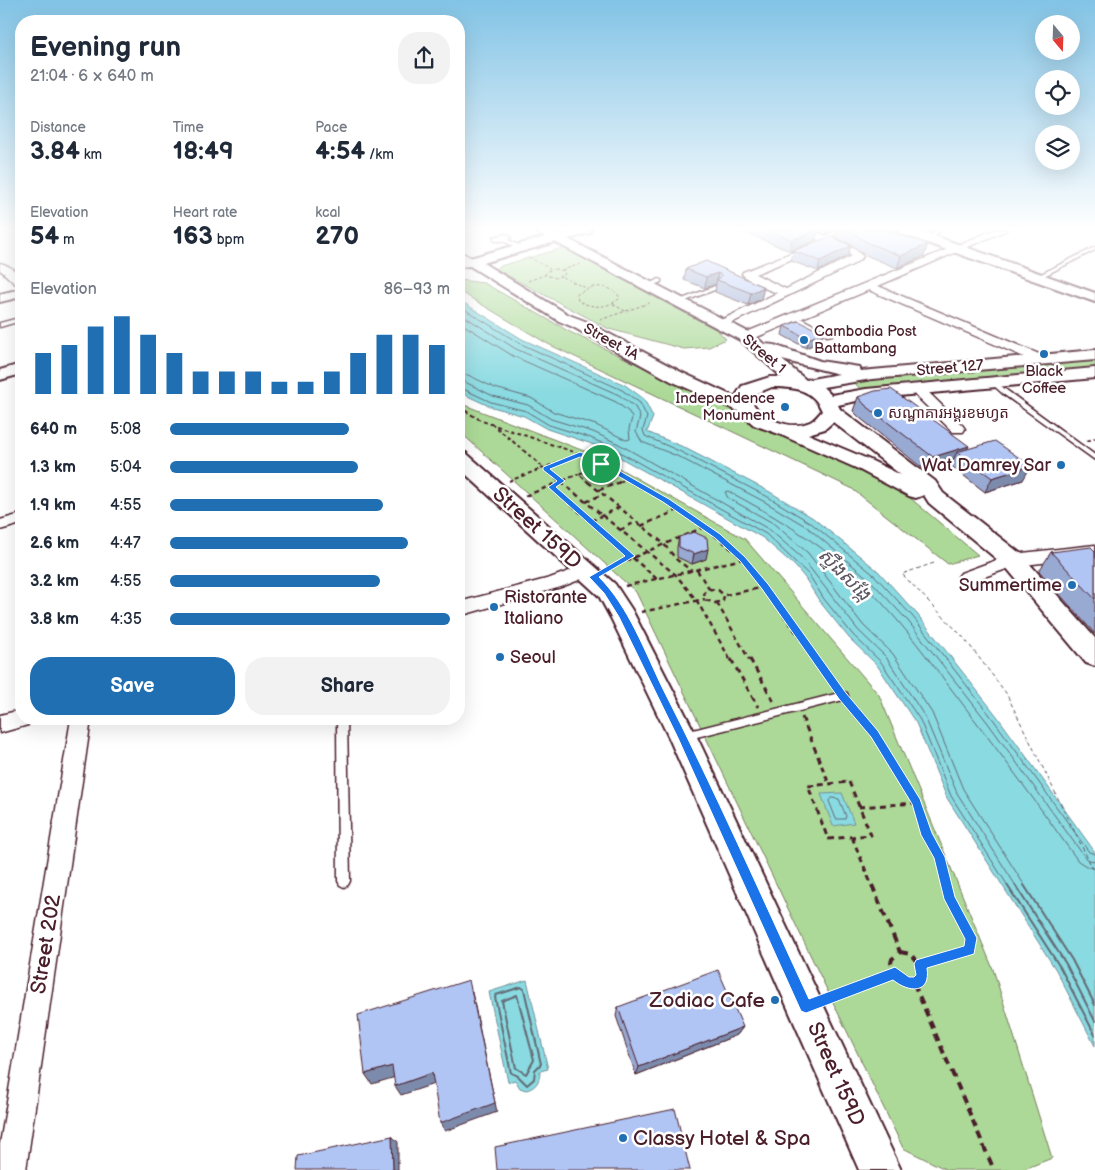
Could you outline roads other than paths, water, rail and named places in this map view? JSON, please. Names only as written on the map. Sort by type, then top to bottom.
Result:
[{"type":"street","name":"Street 1A","points":[[506,285],[564,318],[579,324],[677,377],[742,407],[750,416],[763,424],[779,429]]},
{"type":"street","name":"Street 1","points":[[655,285],[673,299],[727,321],[830,407]]},
{"type":"street","points":[[766,285],[786,293]]},
{"type":"street","points":[[727,321],[802,285]]},
{"type":"street","points":[[747,338],[872,285]]},
{"type":"street","points":[[1055,285],[1095,298]]},
{"type":"street","points":[[869,286],[1042,360]]},
{"type":"street","points":[[0,298],[15,294]]},
{"type":"street","points":[[747,338],[791,358],[829,368],[872,374]]},
{"type":"street","name":"Street 127","points":[[742,407],[741,398],[746,390],[756,384],[770,382],[802,384],[872,374],[1095,355]]},
{"type":"street","points":[[0,375],[15,371]]},
{"type":"street","name":"Street 127","points":[[830,407],[866,394],[1095,373]]},
{"type":"street","points":[[918,390],[958,429]]},
{"type":"street","points":[[779,429],[798,430],[815,428],[827,421],[830,407],[928,486],[936,498],[1013,560],[1095,656]]},
{"type":"street","points":[[779,429],[864,464],[915,490],[936,498]]},
{"type":"street","name":"Street 159D","points":[[465,463],[595,580],[623,616],[683,737],[880,1170]]},
{"type":"street","points":[[0,525],[15,521]]},
{"type":"street","points":[[967,577],[1013,560],[1095,551]]},
{"type":"street","points":[[465,607],[555,584],[595,580]]},
{"type":"street","points":[[0,724],[15,720]]},
{"type":"street","name":"Street 202","points":[[11,1170],[80,725]]},
{"type":"lane","points":[[673,299],[715,288]]},
{"type":"lane","points":[[795,317],[829,336]]},
{"type":"lane","points":[[0,325],[15,321]]},
{"type":"lane","points":[[994,383],[1013,399],[1095,458]]},
{"type":"lane","points":[[683,737],[797,706],[842,696]]},
{"type":"lane","points":[[342,725],[344,881]]},
{"type":"water","name":"ស្ទឹងសង្កែ","points":[[465,304],[522,339],[625,385],[644,399],[653,417],[647,432],[681,446],[770,492],[813,518],[878,571],[917,614],[997,716],[1095,852],[1095,1046],[1056,970],[947,798],[916,723],[877,665],[849,638],[820,602],[795,566],[763,538],[612,453],[547,429],[524,416],[489,406],[465,395]]},
{"type":"water","points":[[842,793],[854,823],[833,826],[821,794]]},
{"type":"water","points":[[527,980],[548,1069],[540,1071],[537,1084],[526,1090],[520,1088],[515,1080],[508,1082],[489,992]]},
{"type":"place","name":"Cambodia Post Battambang","points":[[804,340]]},
{"type":"place","name":"Black Coffee","points":[[1044,354]]},
{"type":"place","name":"Independence Monument","points":[[785,407]]},
{"type":"place","name":"សណ្ឋាគារអង្គរខមហ្វត","points":[[878,413]]},
{"type":"place","name":"Wat Damrey Sar","points":[[1061,465]]},
{"type":"place","name":"Summertime","points":[[1072,585]]},
{"type":"place","name":"Ristorante Italiano","points":[[494,607]]},
{"type":"place","name":"Seoul","points":[[500,657]]},
{"type":"place","name":"Zodiac Cafe","points":[[775,1000]]},
{"type":"place","name":"Classy Hotel & Spa","points":[[623,1138]]}]
